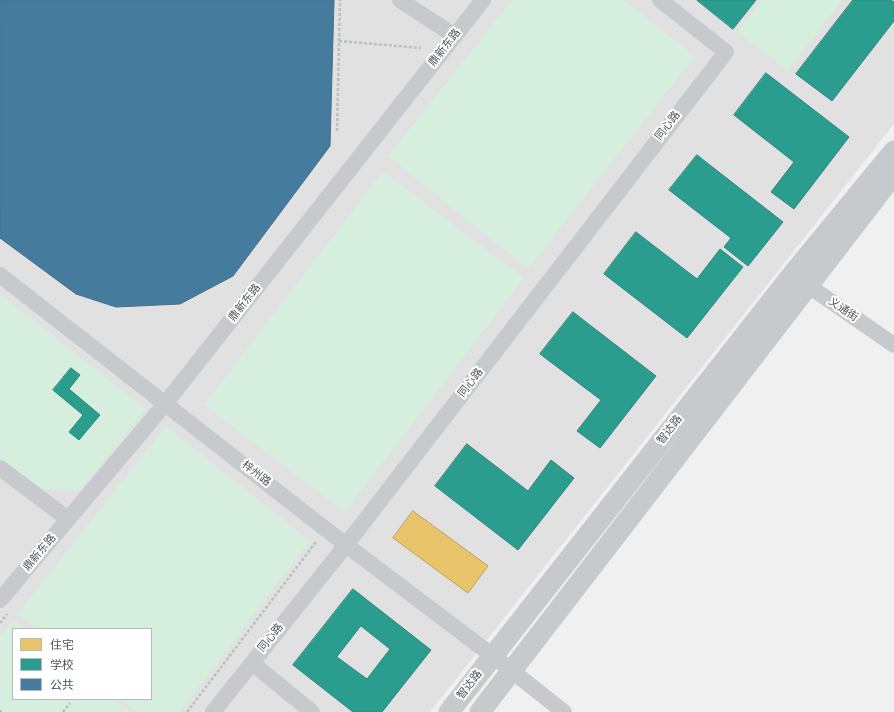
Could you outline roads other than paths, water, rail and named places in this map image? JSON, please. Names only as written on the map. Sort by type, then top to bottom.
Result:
[{"type":"street","points":[[400,0],[455,36]]},
{"type":"street","name":"鼎新东路","points":[[5,606],[68,519],[165,404],[483,0]]},
{"type":"street","name":"同心路","points":[[213,712],[346,545],[726,52],[660,0]]},
{"type":"street","name":"智达路","points":[[480,712],[512,672],[894,151]]},
{"type":"street","name":"智达路","points":[[449,712],[800,280],[894,174]]},
{"type":"street","name":"梓州路","points":[[0,275],[346,545],[494,656],[512,672],[564,712]]},
{"type":"street","name":"义通街","points":[[800,280],[894,345]]},
{"type":"street","points":[[0,468],[68,519]]},
{"type":"street","points":[[252,663],[312,712]]}]
